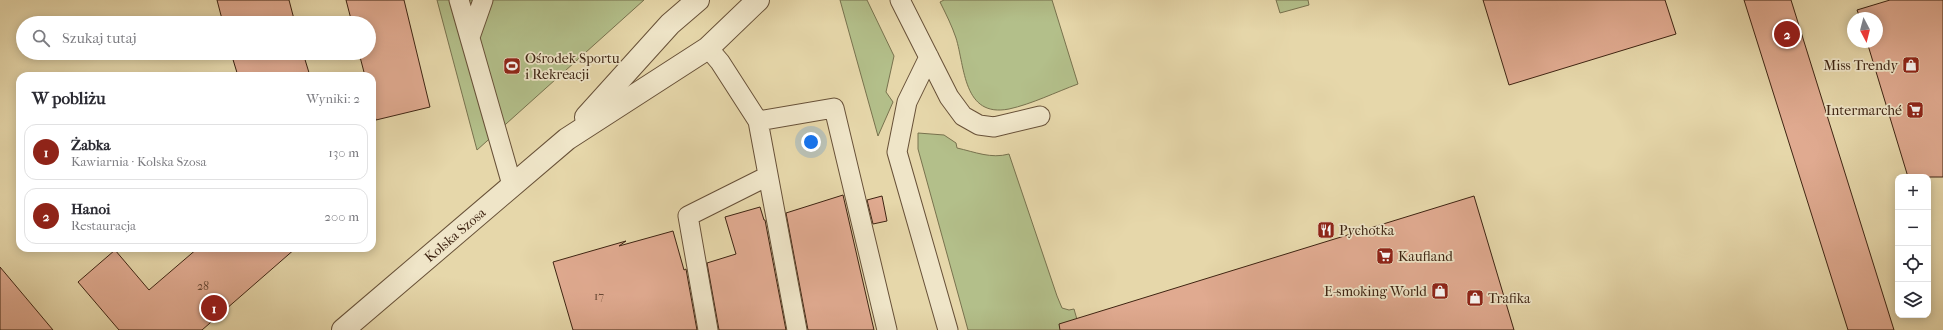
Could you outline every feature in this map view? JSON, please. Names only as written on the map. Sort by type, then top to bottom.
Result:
[{"type":"street","name":"Kolska Szosa","points":[[567,139],[670,24],[698,0]]},
{"type":"street","name":"Kolska Szosa","points":[[344,330],[567,139],[708,48],[758,0]]},
{"type":"lane","points":[[459,0],[512,185]]},
{"type":"lane","points":[[470,37],[483,0]]},
{"type":"lane","points":[[900,0],[949,97],[963,116],[979,125],[994,127],[1040,116]]},
{"type":"lane","points":[[708,48],[720,62],[758,121],[797,330]]},
{"type":"lane","points":[[929,57],[907,102],[897,152],[948,330]]},
{"type":"lane","points":[[758,121],[834,108],[887,330]]},
{"type":"lane","points":[[708,330],[688,216],[768,176]]},
{"type":"green space","name":"Ośrodek Sportu i Rekreacji","points":[[437,0],[644,0],[477,150]]},
{"type":"green space","points":[[840,0],[867,0],[894,56],[886,92],[893,102],[878,136]]},
{"type":"green space","points":[[944,0],[1052,0],[1078,84],[1018,107],[994,110],[983,106],[974,98],[969,88],[956,38],[940,2]]},
{"type":"green space","points":[[1276,0],[1308,0],[1309,5],[1280,13]]},
{"type":"green space","points":[[918,133],[944,135],[956,143],[957,148],[977,153],[996,156],[1009,154],[1057,296],[1062,308],[1069,310],[1074,309],[1080,330],[968,330],[918,149]]},
{"type":"building","points":[[217,0],[289,0],[293,16],[221,16]]},
{"type":"building","points":[[346,0],[404,0],[430,107],[376,120],[376,72],[364,72],[361,60],[376,60],[376,16],[350,16]]},
{"type":"building","points":[[1483,0],[1665,0],[1676,34],[1509,85]]},
{"type":"building","points":[[1744,0],[1791,0],[1894,330],[1848,330]]},
{"type":"building","name":"Intermarché","points":[[1890,0],[1943,0],[1943,177],[1931,177],[1931,174],[1907,174],[1869,48],[1883,48],[1883,12],[1858,12],[1857,10]]},
{"type":"building","points":[[233,60],[305,60],[309,72],[237,72]]},
{"type":"building","points":[[843,195],[874,330],[808,330],[786,213]]},
{"type":"building","points":[[882,196],[887,221],[873,224],[867,200]]},
{"type":"building","name":"Kaufland","points":[[1474,196],[1514,330],[1060,330],[1059,324]]},
{"type":"building","points":[[760,207],[765,220],[786,330],[719,330],[707,263],[736,254],[725,217]]},
{"type":"building","points":[[673,231],[684,270],[686,269],[697,330],[573,330],[553,262],[626,241],[619,246]]},
{"type":"building","points":[[113,252],[117,252],[149,290],[193,252],[291,252],[202,330],[119,330],[78,282]]},
{"type":"building","points":[[0,267],[53,330],[0,330]]},
{"type":"place","name":"Hanoi","points":[[1787,34]]},
{"type":"place","name":"Miss Trendy","points":[[1911,65]]},
{"type":"place","name":"Ośrodek Sportu i Rekreacji","points":[[512,66]]},
{"type":"place","name":"Intermarché","points":[[1915,110]]},
{"type":"place","name":"Pychotka","points":[[1326,230]]},
{"type":"place","name":"Kaufland","points":[[1385,256]]},
{"type":"place","name":"E-smoking World","points":[[1440,291]]},
{"type":"place","name":"Trafika","points":[[1475,298]]},
{"type":"place","name":"Żabka","points":[[214,308]]}]
